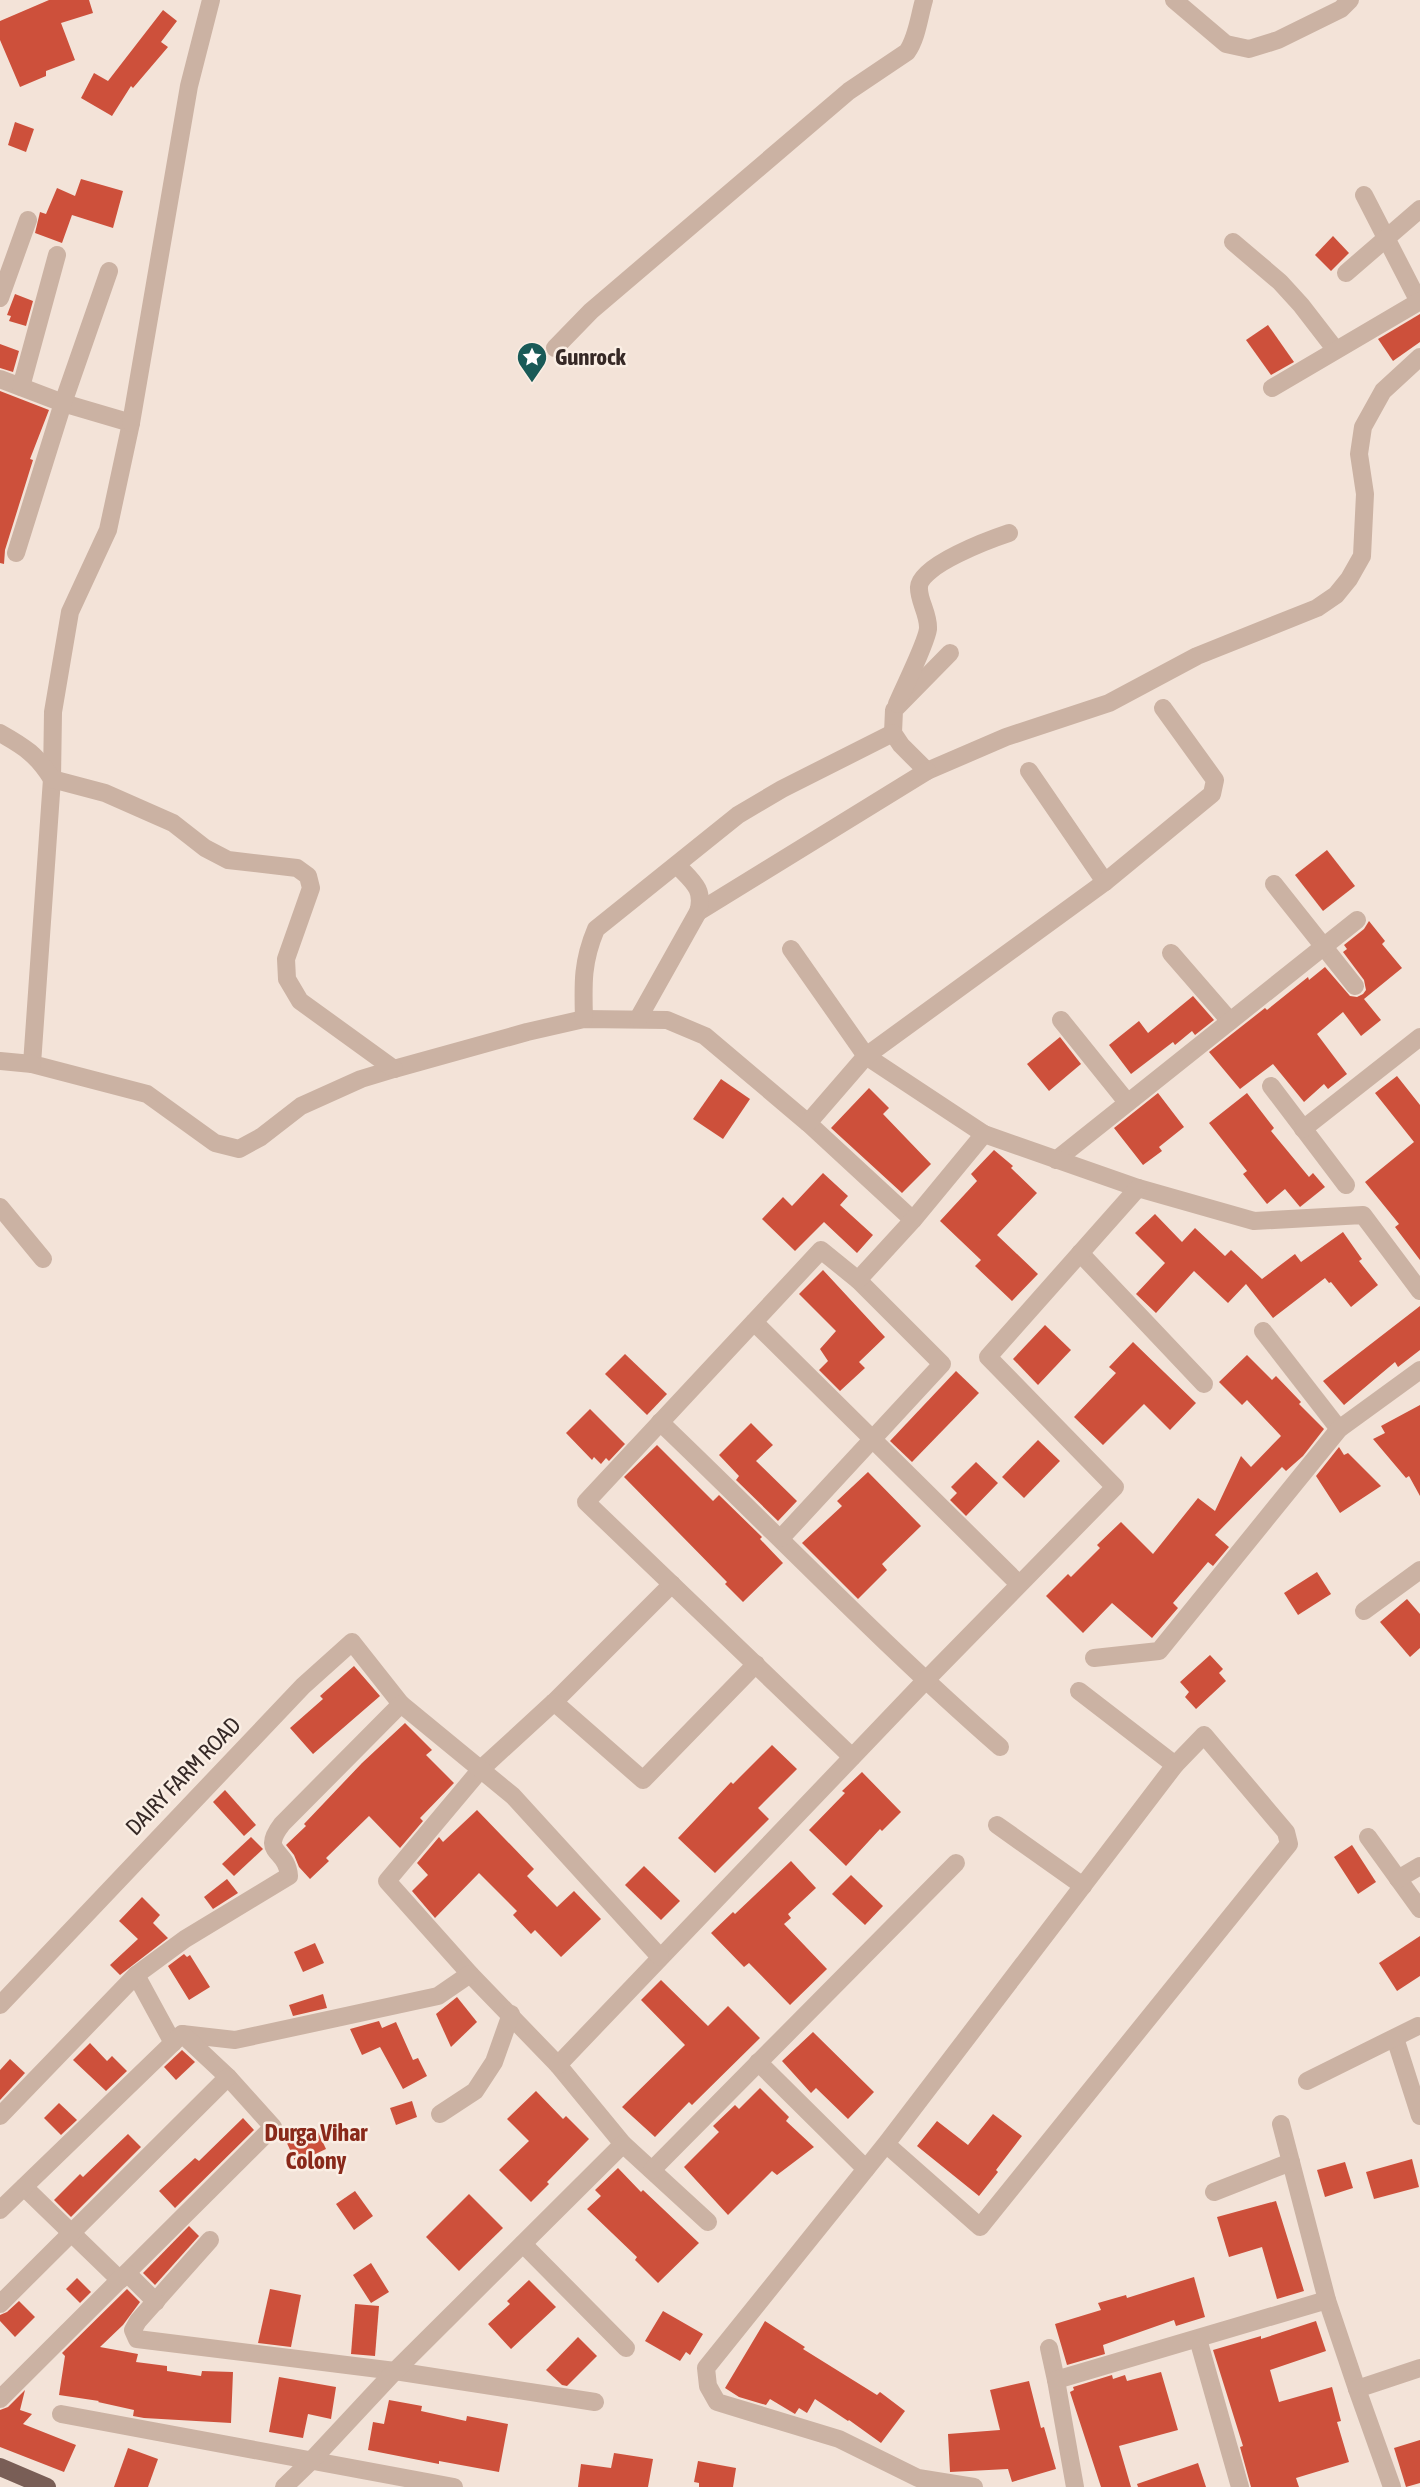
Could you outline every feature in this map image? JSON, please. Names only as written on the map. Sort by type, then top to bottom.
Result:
[{"type":"main road","points":[[0,2467],[47,2487]]},
{"type":"street","points":[[32,1064],[52,779],[53,712],[70,612],[108,530],[131,423],[189,86],[211,0]]},
{"type":"street","points":[[555,348],[591,311],[849,91],[908,52],[914,43],[915,29],[924,0]]},
{"type":"street","points":[[1174,0],[1226,44],[1249,49],[1299,30],[1341,9],[1350,0]]},
{"type":"street","points":[[1272,388],[1420,302],[1364,195]]},
{"type":"street","points":[[1346,273],[1420,209]]},
{"type":"street","points":[[0,298],[28,220]]},
{"type":"street","points":[[1233,242],[1280,282],[1335,349]]},
{"type":"street","points":[[21,387],[57,255]]},
{"type":"street","points":[[16,552],[63,403],[109,271]]},
{"type":"street","points":[[698,912],[927,771],[1006,737],[1109,702],[1197,656],[1317,608],[1336,595],[1362,556],[1365,494],[1359,454],[1363,427],[1383,391],[1420,357]]},
{"type":"street","points":[[0,379],[63,403],[131,423]]},
{"type":"street","points":[[927,771],[893,733],[894,710],[928,631],[927,615],[919,587],[922,578],[967,548],[1009,533]]},
{"type":"street","points":[[894,710],[950,653]]},
{"type":"street","points":[[808,1122],[866,1056],[1105,882],[1212,794],[1215,780],[1163,708]]},
{"type":"street","points":[[0,733],[24,746],[40,760],[52,779],[105,793],[173,823],[205,848],[228,860],[297,868],[308,876],[311,888],[286,959],[287,979],[300,1001],[394,1069]]},
{"type":"street","points":[[584,1019],[582,975],[586,951],[596,929],[738,815],[782,789],[893,733]]},
{"type":"street","points":[[1029,771],[1105,882]]},
{"type":"street","points":[[638,1019],[698,912],[702,899],[696,885],[677,864]]},
{"type":"street","points":[[1274,884],[1355,986]]},
{"type":"street","points":[[1056,1160],[1357,920]]},
{"type":"street","points":[[791,948],[866,1056],[984,1134],[1138,1188],[1254,1221],[1363,1215],[1420,1291]]},
{"type":"street","points":[[1171,953],[1230,1021]]},
{"type":"street","points":[[0,1061],[32,1064],[147,1094],[215,1143],[239,1149],[261,1137],[301,1106],[361,1079],[394,1069],[584,1019],[667,1020],[705,1036],[808,1122],[913,1220]]},
{"type":"street","points":[[1061,1020],[1127,1102]]},
{"type":"street","points":[[1303,1129],[1420,1037]]},
{"type":"street","points":[[1271,1086],[1346,1185]]},
{"type":"street","points":[[858,1280],[913,1220],[984,1134]]},
{"type":"street","points":[[558,2065],[925,1681],[1115,1487],[988,1357],[1138,1188]]},
{"type":"street","points":[[0,1207],[43,1259]]},
{"type":"street","points":[[781,1538],[942,1364],[858,1280],[821,1250],[586,1502],[852,1757]]},
{"type":"street","points":[[1080,1253],[1204,1384]]},
{"type":"street","points":[[754,1322],[1019,1584]]},
{"type":"street","points":[[1263,1331],[1339,1429]]},
{"type":"street","points":[[1094,1658],[1159,1651],[1339,1429],[1420,1370]]},
{"type":"street","points":[[660,1422],[925,1681],[1000,1747]]},
{"type":"street","points":[[1364,1611],[1420,1570]]},
{"type":"street","points":[[672,1584],[554,1702],[481,1769],[387,1881],[558,2065],[622,2144],[708,2222]]},
{"type":"street","name":"DAIRY FARM ROAD","points":[[0,2005],[303,1686],[352,1642],[401,1704]]},
{"type":"street","points":[[554,1702],[643,1780],[756,1664]]},
{"type":"street","points":[[1079,1691],[1175,1765]]},
{"type":"street","points":[[0,2116],[136,1975],[185,1939],[289,1876],[289,1868],[272,1843],[272,1837],[401,1704],[513,1796],[660,1957]]},
{"type":"street","points":[[886,2144],[980,2227],[1289,1844],[1286,1832],[1204,1735],[1175,1765],[886,2144],[706,2368],[708,2386],[717,2402],[839,2439],[918,2482],[974,2487]]},
{"type":"street","points":[[997,1825],[1083,1886]]},
{"type":"street","points":[[1368,1837],[1420,1909]]},
{"type":"street","points":[[652,2171],[956,1863]]},
{"type":"street","points":[[1398,1879],[1420,1866]]},
{"type":"street","points":[[1,2206],[178,2039],[235,2040],[439,1996],[470,1973]]},
{"type":"street","points":[[0,2399],[273,2127],[228,2077],[178,2039],[136,1975]]},
{"type":"street","points":[[440,2114],[475,2091],[494,2062],[511,2014]]},
{"type":"street","points":[[1307,2081],[1418,2026]]},
{"type":"street","points":[[1395,2038],[1420,2116]]},
{"type":"street","points":[[758,2062],[866,2169]]},
{"type":"street","points":[[0,2304],[228,2077]]},
{"type":"street","points":[[1281,2124],[1327,2300],[1392,2487]]},
{"type":"street","points":[[284,2487],[394,2371],[622,2144]]},
{"type":"street","points":[[1214,2192],[1291,2162]]},
{"type":"street","points":[[24,2187],[71,2233],[156,2302]]},
{"type":"street","points":[[210,2240],[138,2321],[133,2330],[136,2339],[394,2371],[595,2402]]},
{"type":"street","points":[[523,2244],[626,2348]]},
{"type":"street","points":[[1056,2380],[1327,2300]]},
{"type":"street","points":[[1198,2339],[1240,2487]]},
{"type":"street","points":[[1049,2348],[1076,2487]]},
{"type":"street","points":[[1357,2389],[1420,2368]]},
{"type":"street","points":[[61,2414],[454,2487]]},
{"type":"building","points":[[49,0],[89,0],[93,13],[61,23],[75,60],[46,71],[46,76],[20,87],[0,40],[0,21]]},
{"type":"building","points":[[163,10],[177,21],[161,42],[168,47],[133,88],[131,86],[112,116],[81,98],[94,73],[108,81]]},
{"type":"building","points":[[15,122],[34,129],[26,152],[8,145]]},
{"type":"building","points":[[81,179],[123,191],[113,228],[72,215],[62,243],[35,233],[40,212],[46,214],[57,188],[75,196]]},
{"type":"building","points":[[1333,236],[1349,253],[1331,271],[1315,255]]},
{"type":"building","points":[[15,294],[33,301],[26,326],[9,321],[11,316],[7,315]]},
{"type":"building","points":[[1420,314],[1420,342],[1393,361],[1378,339]]},
{"type":"building","points":[[1268,325],[1294,362],[1271,375],[1246,340]]},
{"type":"building","points":[[0,344],[19,351],[13,372],[0,368]]},
{"type":"building","points":[[0,391],[49,410],[30,459],[33,460],[5,550],[4,564],[0,563]]},
{"type":"building","points":[[1327,850],[1355,886],[1323,911],[1295,875]]},
{"type":"building","points":[[1369,921],[1385,941],[1382,944],[1402,968],[1364,999],[1381,1020],[1361,1036],[1343,1012],[1317,1034],[1347,1074],[1328,1089],[1324,1084],[1304,1102],[1273,1064],[1240,1089],[1209,1052],[1265,1008],[1267,1010],[1325,967],[1350,996],[1363,994],[1366,990],[1364,980],[1343,952],[1347,949],[1344,945],[1364,929]]},
{"type":"building","points":[[1193,996],[1214,1020],[1195,1035],[1192,1031],[1175,1045],[1173,1042],[1131,1074],[1109,1045],[1139,1021],[1148,1033]]},
{"type":"building","points":[[1060,1037],[1081,1064],[1049,1091],[1027,1064]]},
{"type":"building","points":[[1397,1076],[1420,1105],[1420,1260],[1395,1227],[1399,1224],[1365,1182],[1414,1142],[1375,1093]]},
{"type":"building","points":[[721,1079],[750,1099],[723,1139],[693,1119]]},
{"type":"building","points":[[869,1088],[889,1108],[883,1114],[931,1164],[902,1193],[831,1128]]},
{"type":"building","points":[[1158,1093],[1184,1127],[1159,1147],[1162,1151],[1143,1165],[1114,1128]]},
{"type":"building","points":[[1247,1093],[1274,1128],[1271,1131],[1309,1177],[1313,1173],[1325,1187],[1300,1207],[1285,1189],[1267,1204],[1243,1174],[1247,1171],[1209,1123]]},
{"type":"building","points":[[994,1150],[1013,1166],[1011,1168],[1037,1193],[997,1235],[1038,1274],[1012,1301],[975,1266],[981,1260],[940,1221],[977,1181],[971,1174]]},
{"type":"building","points":[[823,1173],[848,1196],[840,1205],[873,1235],[857,1253],[824,1222],[795,1251],[762,1219],[783,1197],[792,1206]]},
{"type":"building","points":[[1155,1214],[1182,1242],[1195,1228],[1225,1256],[1231,1250],[1262,1279],[1295,1254],[1301,1262],[1343,1232],[1362,1259],[1359,1261],[1378,1285],[1351,1307],[1325,1278],[1273,1318],[1246,1284],[1228,1303],[1194,1271],[1156,1313],[1136,1294],[1165,1263],[1135,1233]]},
{"type":"building","points":[[823,1270],[885,1337],[859,1362],[865,1368],[840,1391],[819,1370],[828,1361],[820,1349],[836,1331],[799,1294]]},
{"type":"building","points":[[1420,1306],[1420,1350],[1398,1367],[1395,1362],[1344,1405],[1323,1381]]},
{"type":"building","points":[[1045,1325],[1071,1350],[1038,1385],[1013,1359]]},
{"type":"building","points":[[1133,1342],[1196,1403],[1170,1430],[1144,1404],[1103,1445],[1074,1417],[1116,1373],[1109,1367]]},
{"type":"building","points":[[625,1354],[667,1394],[647,1415],[605,1374]]},
{"type":"building","points":[[1247,1355],[1272,1380],[1276,1376],[1324,1429],[1303,1456],[1286,1471],[1282,1467],[1215,1535],[1229,1547],[1213,1566],[1208,1562],[1173,1603],[1178,1608],[1152,1638],[1112,1603],[1083,1633],[1046,1596],[1068,1574],[1071,1577],[1100,1548],[1097,1545],[1121,1522],[1153,1554],[1198,1498],[1215,1511],[1241,1456],[1251,1467],[1281,1436],[1247,1400],[1242,1405],[1219,1382]]},
{"type":"building","points":[[956,1371],[979,1393],[912,1462],[890,1441]]},
{"type":"building","points":[[1420,1405],[1420,1496],[1409,1476],[1406,1478],[1373,1439],[1385,1433],[1381,1426]]},
{"type":"building","points":[[590,1409],[625,1444],[609,1461],[606,1458],[601,1464],[594,1457],[592,1460],[566,1433]]},
{"type":"building","points":[[751,1423],[773,1445],[756,1461],[797,1501],[778,1521],[736,1480],[739,1476],[719,1455]]},
{"type":"building","points":[[1038,1440],[1060,1461],[1024,1498],[1002,1477]]},
{"type":"building","points":[[657,1445],[713,1501],[719,1495],[762,1537],[760,1539],[783,1563],[743,1602],[725,1584],[727,1582],[624,1477]]},
{"type":"building","points":[[1339,1447],[1344,1455],[1348,1453],[1381,1486],[1340,1513],[1316,1476]]},
{"type":"building","points":[[976,1462],[998,1483],[966,1516],[950,1500],[957,1493],[951,1487]]},
{"type":"building","points":[[868,1472],[921,1526],[882,1564],[887,1570],[858,1599],[802,1543],[842,1506],[837,1501]]},
{"type":"building","points":[[1317,1572],[1331,1594],[1298,1615],[1284,1593]]},
{"type":"building","points":[[1407,1599],[1420,1614],[1420,1648],[1410,1657],[1380,1622]]},
{"type":"building","points":[[1210,1655],[1223,1669],[1219,1673],[1226,1681],[1196,1709],[1185,1697],[1189,1692],[1180,1682]]},
{"type":"building","points":[[354,1666],[380,1696],[313,1754],[290,1728],[323,1699],[320,1696]]},
{"type":"building","points":[[405,1723],[432,1750],[426,1755],[454,1783],[420,1818],[423,1821],[400,1848],[369,1816],[326,1858],[329,1861],[310,1879],[286,1845],[362,1763]]},
{"type":"building","points":[[772,1745],[797,1769],[758,1808],[769,1819],[715,1873],[678,1838],[731,1782],[733,1784]]},
{"type":"building","points":[[862,1772],[901,1812],[882,1831],[880,1829],[846,1866],[809,1830]]},
{"type":"building","points":[[225,1790],[256,1825],[244,1836],[213,1802]]},
{"type":"building","points":[[477,1810],[534,1869],[527,1876],[557,1907],[574,1891],[601,1919],[561,1957],[535,1930],[531,1934],[513,1915],[517,1911],[479,1873],[435,1918],[412,1891],[428,1875],[417,1863],[439,1837],[443,1842]]},
{"type":"building","points":[[251,1837],[263,1849],[234,1876],[222,1864]]},
{"type":"building","points":[[1352,1845],[1376,1882],[1358,1894],[1334,1857]]},
{"type":"building","points":[[791,1861],[816,1888],[788,1914],[791,1918],[784,1924],[827,1969],[790,2005],[749,1963],[744,1967],[711,1933]]},
{"type":"building","points":[[644,1866],[680,1901],[661,1920],[625,1885]]},
{"type":"building","points":[[851,1875],[883,1906],[865,1925],[832,1894]]},
{"type":"building","points":[[227,1879],[238,1893],[213,1909],[204,1897]]},
{"type":"building","points":[[142,1897],[160,1915],[153,1923],[168,1938],[120,1975],[110,1965],[138,1939],[119,1921]]},
{"type":"building","points":[[1420,1936],[1420,1976],[1397,1991],[1379,1963]]},
{"type":"building","points":[[315,1943],[324,1963],[303,1972],[294,1952]]},
{"type":"building","points":[[184,1954],[187,1957],[190,1955],[210,1987],[189,2000],[168,1966]]},
{"type":"building","points":[[661,1980],[708,2026],[728,2006],[760,2038],[692,2105],[689,2102],[655,2137],[622,2107],[685,2045],[641,2000]]},
{"type":"building","points":[[323,1994],[327,2008],[293,2016],[289,2005]]},
{"type":"building","points":[[457,1997],[477,2022],[451,2047],[436,2014]]},
{"type":"building","points":[[379,2021],[382,2028],[396,2022],[413,2060],[418,2058],[427,2076],[403,2089],[380,2047],[362,2055],[350,2029]]},
{"type":"building","points":[[813,2032],[874,2092],[848,2119],[816,2088],[811,2093],[782,2061]]},
{"type":"building","points":[[90,2043],[107,2061],[112,2056],[127,2071],[106,2091],[73,2060]]},
{"type":"building","points":[[182,2050],[195,2062],[176,2080],[164,2067]]},
{"type":"building","points":[[10,2059],[25,2073],[0,2100],[0,2070]]},
{"type":"building","points":[[760,2088],[789,2117],[786,2121],[814,2147],[777,2175],[772,2171],[728,2215],[684,2167],[719,2132],[713,2126],[735,2105],[739,2109]]},
{"type":"building","points":[[536,2091],[563,2119],[566,2116],[589,2139],[531,2202],[499,2170],[529,2141],[507,2119]]},
{"type":"building","points":[[412,2101],[417,2117],[396,2125],[390,2108]]},
{"type":"building","points":[[59,2103],[77,2120],[61,2135],[44,2118]]},
{"type":"building","points":[[993,2114],[1022,2136],[979,2196],[917,2146],[937,2121],[968,2145]]},
{"type":"building","points":[[243,2118],[254,2130],[175,2208],[159,2191],[195,2158],[199,2161]]},
{"type":"building","points":[[316,2128],[326,2149],[296,2163],[286,2141]]},
{"type":"building","points":[[128,2134],[141,2147],[71,2217],[54,2200],[80,2174],[83,2177]]},
{"type":"building","points":[[1412,2159],[1419,2187],[1374,2199],[1366,2172]]},
{"type":"building","points":[[1345,2162],[1353,2188],[1325,2197],[1317,2170]]},
{"type":"building","points":[[618,2168],[699,2243],[658,2283],[635,2260],[637,2257],[587,2209],[601,2196],[595,2190]]},
{"type":"building","points":[[355,2191],[373,2216],[354,2230],[336,2204]]},
{"type":"building","points":[[469,2194],[503,2228],[459,2271],[426,2237]]},
{"type":"building","points":[[1276,2201],[1304,2291],[1277,2299],[1262,2247],[1229,2257],[1217,2217]]},
{"type":"building","points":[[189,2226],[199,2236],[155,2285],[143,2273]]},
{"type":"building","points":[[371,2263],[389,2292],[371,2303],[353,2275]]},
{"type":"building","points":[[1194,2277],[1205,2317],[1176,2326],[1174,2320],[1103,2345],[1105,2354],[1067,2365],[1055,2324],[1101,2310],[1098,2303],[1126,2295],[1127,2298]]},
{"type":"building","points":[[77,2278],[91,2292],[80,2303],[66,2289]]},
{"type":"building","points":[[529,2280],[556,2307],[511,2349],[488,2324],[510,2304],[507,2301]]},
{"type":"building","points":[[127,2289],[140,2302],[123,2325],[100,2347],[138,2354],[136,2362],[167,2366],[167,2371],[201,2376],[202,2371],[233,2372],[231,2423],[144,2418],[133,2416],[134,2410],[59,2395],[65,2356],[62,2353]]},
{"type":"building","points":[[270,2289],[301,2295],[291,2347],[258,2343]]},
{"type":"building","points":[[19,2301],[35,2317],[15,2337],[0,2321],[0,2315]]},
{"type":"building","points":[[355,2304],[379,2306],[375,2356],[351,2354]]},
{"type":"building","points":[[663,2311],[703,2334],[690,2355],[686,2352],[680,2361],[645,2341]]},
{"type":"building","points":[[765,2321],[805,2347],[803,2349],[877,2395],[880,2392],[905,2411],[881,2443],[815,2399],[807,2413],[799,2408],[795,2414],[770,2399],[766,2405],[739,2397],[725,2388]]},
{"type":"building","points":[[1316,2321],[1326,2351],[1270,2370],[1279,2402],[1332,2387],[1341,2421],[1337,2422],[1349,2462],[1296,2478],[1299,2487],[1251,2487],[1240,2447],[1243,2446],[1213,2350],[1261,2336],[1261,2339]]},
{"type":"building","points":[[578,2337],[597,2356],[567,2386],[562,2385],[546,2370]]},
{"type":"building","points":[[1161,2372],[1178,2430],[1119,2446],[1131,2487],[1101,2487],[1070,2392],[1074,2390],[1073,2387],[1112,2375],[1113,2379],[1125,2375],[1127,2381]]},
{"type":"building","points":[[279,2377],[336,2387],[331,2419],[308,2414],[303,2438],[269,2432]]},
{"type":"building","points":[[1029,2381],[1041,2428],[1044,2427],[1056,2469],[1012,2482],[1008,2469],[950,2472],[948,2434],[1000,2430],[990,2390]]},
{"type":"building","points":[[25,2390],[20,2410],[32,2414],[23,2424],[76,2445],[64,2472],[0,2447],[0,2410],[8,2407]]},
{"type":"building","points":[[389,2400],[422,2406],[421,2411],[466,2421],[467,2416],[508,2424],[499,2472],[368,2450],[373,2422],[384,2424]]},
{"type":"building","points":[[1420,2440],[1420,2483],[1406,2487],[1394,2448]]},
{"type":"building","points":[[128,2448],[158,2459],[148,2487],[114,2487]]},
{"type":"building","points":[[614,2453],[653,2459],[648,2487],[578,2487],[581,2464],[611,2468]]},
{"type":"building","points":[[698,2461],[736,2468],[733,2487],[699,2487],[699,2483],[694,2482]]},
{"type":"building","points":[[1198,2463],[1206,2487],[1138,2487],[1137,2484]]},
{"type":"place","name":"Gunrock","points":[[532,384]]},
{"type":"district","name":"Durga Vihar Colony","points":[[316,2146]]}]
